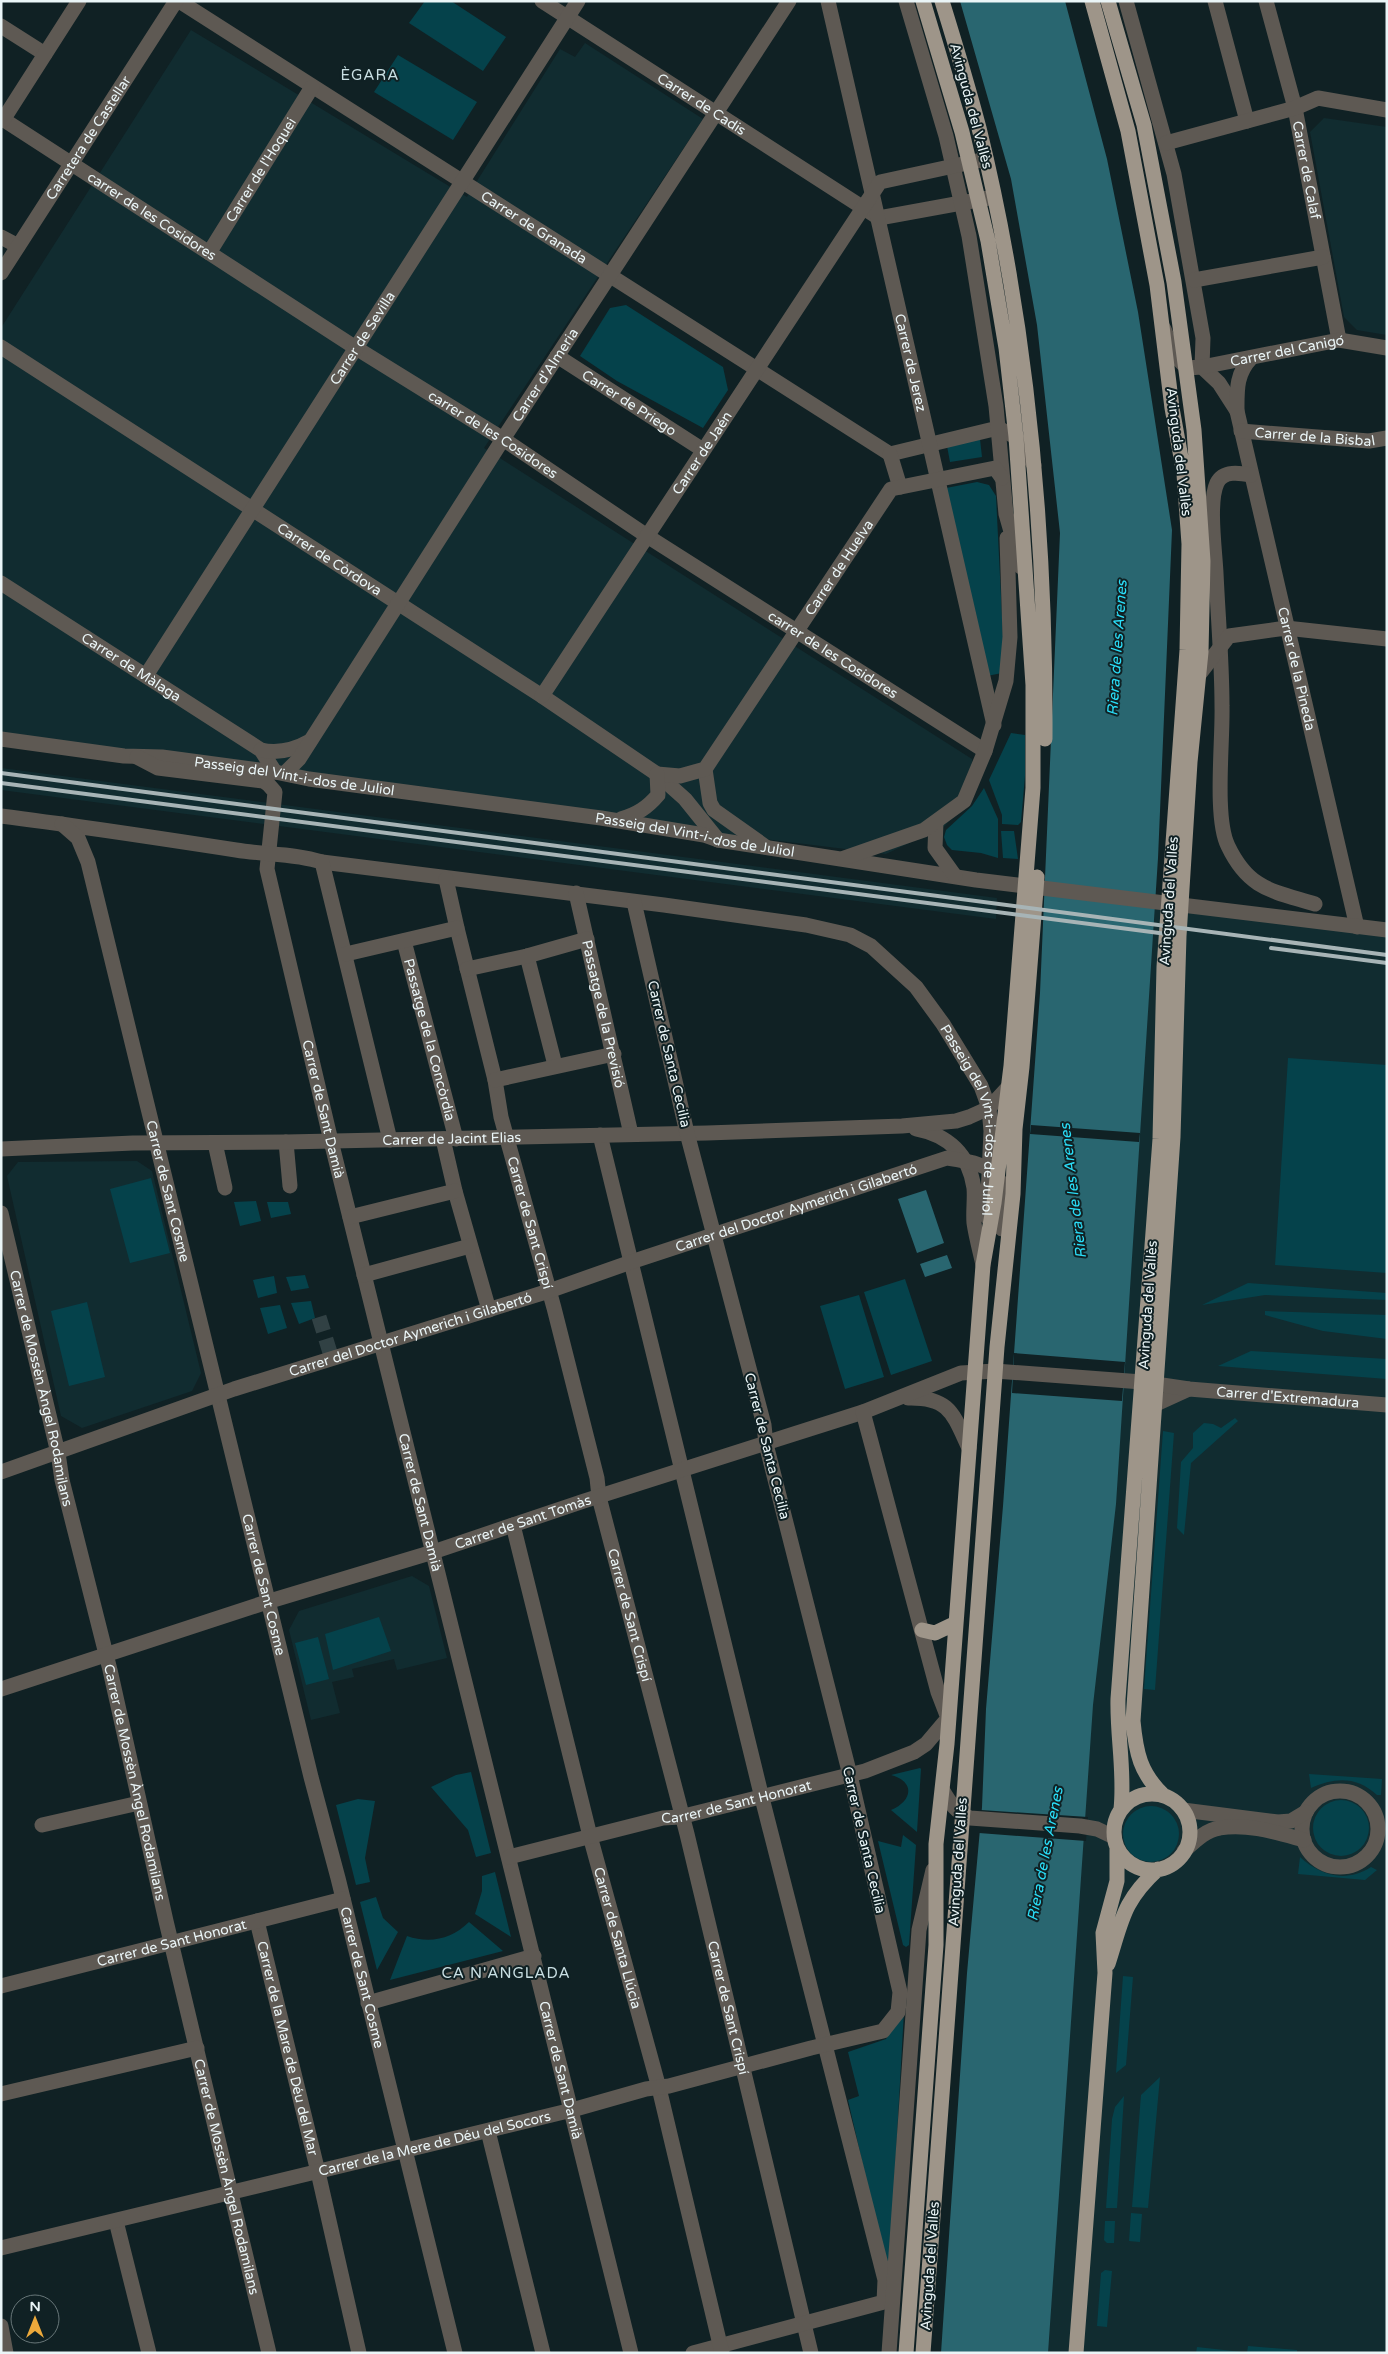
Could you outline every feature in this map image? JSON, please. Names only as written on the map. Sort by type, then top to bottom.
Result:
[{"type":"main road","name":"Avinguda del Vallès","points":[[906,2353],[936,1945],[936,1856],[951,1688],[974,1371],[993,1173],[1009,1088],[1035,743],[1033,685],[1016,436],[1006,348],[992,268],[969,162],[939,50],[923,1]]},
{"type":"main road","name":"Avinguda del Vallès","points":[[923,2353],[962,1815],[1001,1372],[1002,1287],[1013,1194],[1015,1129],[1022,1067],[1045,742],[1044,633],[1034,465],[1020,344],[994,197],[979,127],[942,1]]},
{"type":"main road","name":"Avinguda del Vallès","points":[[1092,1],[1128,131],[1164,329],[1187,505],[1188,605],[1164,968],[1160,1139],[1118,1699],[1118,1734],[1124,1782],[1121,1809]]},
{"type":"main road","name":"Avinguda del Vallès","points":[[1108,1],[1144,125],[1174,282],[1187,368],[1203,541],[1201,652],[1184,853],[1174,1129],[1142,1382],[1154,1405],[1133,1721],[1140,1762],[1150,1783],[1164,1796]]},
{"type":"main road","points":[[922,1630],[935,1633],[956,1622]]},
{"type":"main road","points":[[1076,2353],[1105,1973],[1103,1933],[1117,1881],[1115,1842],[1115,1823],[1121,1809],[1133,1799],[1143,1795],[1164,1796],[1183,1810],[1189,1824],[1190,1834],[1184,1851],[1170,1866],[1158,1869],[1137,1867],[1130,1863],[1115,1842]]},
{"type":"main road","points":[[1105,1973],[1124,1913],[1131,1898],[1158,1869]]},
{"type":"street","points":[[2,119],[79,1]]},
{"type":"street","name":"Carrer de Granada","points":[[177,1],[890,454]]},
{"type":"street","name":"Carretera de Castellar","points":[[1,273],[177,1]]},
{"type":"street","name":"Carrer de Cadis","points":[[542,1],[879,218]]},
{"type":"street","name":"Carrer de Sevilla","points":[[147,674],[253,512],[461,182],[578,1]]},
{"type":"street","name":"Carrer d'Almeria","points":[[280,772],[299,758],[503,439],[789,1]]},
{"type":"street","name":"Carrer de Jerez","points":[[828,1],[994,725]]},
{"type":"street","name":"Avinguda del Vallès","points":[[843,859],[924,830],[964,801],[994,725],[1006,681],[1010,637],[1006,514],[998,428],[980,298],[953,167],[906,1]]},
{"type":"street","points":[[1126,1],[1166,143],[1194,280],[1203,338],[1202,367]]},
{"type":"street","points":[[1215,1],[1247,121]]},
{"type":"street","name":"Carrer de Calaf","points":[[1266,1],[1295,108],[1339,340]]},
{"type":"street","points":[[1,26],[45,54]]},
{"type":"street","name":"Carrer de l'Hoquei","points":[[209,253],[312,87]]},
{"type":"street","points":[[1166,143],[1295,108],[1318,98],[1387,110]]},
{"type":"street","name":"carrer de les Cosidores","points":[[2,119],[356,348],[503,439],[647,536],[985,750]]},
{"type":"street","points":[[862,207],[880,182],[986,159]]},
{"type":"street","points":[[879,218],[994,197]]},
{"type":"street","name":"Carrer de Jaén","points":[[542,696],[862,207]]},
{"type":"street","points":[[1,237],[18,246]]},
{"type":"street","points":[[1194,280],[1323,257]]},
{"type":"street","name":"Avinguda del Vallès","points":[[980,298],[992,268]]},
{"type":"street","points":[[1164,329],[1175,356],[1187,368]]},
{"type":"street","name":"Carrer del Canigó","points":[[1187,368],[1251,358],[1339,340],[1387,348]]},
{"type":"street","name":"Carrer de Còrdova","points":[[1,347],[253,512],[542,696],[657,774],[685,799],[718,840]]},
{"type":"street","name":"Carrer de Priego","points":[[557,356],[703,450]]},
{"type":"street","name":"Carrer de la Pineda","points":[[1251,358],[1240,372],[1237,386],[1237,411],[1357,927]]},
{"type":"street","name":"Carrer de la Pineda","points":[[1202,367],[1219,384],[1237,411]]},
{"type":"street","points":[[900,487],[890,454],[929,443],[998,428],[1016,436],[1034,465]]},
{"type":"street","name":"Carrer de la Bisbal","points":[[1241,431],[1369,441],[1387,438]]},
{"type":"street","name":"Carrer de Huelva","points":[[705,769],[891,489],[995,468],[1002,478]]},
{"type":"street","name":"Avinguda del Vallès","points":[[1251,475],[1235,473],[1225,475],[1218,480],[1214,491],[1213,522],[1222,704],[1221,831],[1240,866],[1255,883],[1315,904]]},
{"type":"street","name":"Avinguda del Vallès","points":[[1006,514],[1025,579]]},
{"type":"street","name":"Carrer de Màlaga","points":[[1,582],[147,674],[261,750],[280,772]]},
{"type":"street","points":[[1198,676],[1229,636],[1286,628],[1387,640]]},
{"type":"street","points":[[1201,652],[1219,649]]},
{"type":"street","name":"Passeig del Vint-i-dos de Juliol","points":[[2,738],[137,757],[162,757],[280,772],[309,779],[617,821],[704,835],[718,840],[976,880],[1387,930]]},
{"type":"street","points":[[261,750],[272,752],[286,751],[310,741]]},
{"type":"street","name":"Carrer de Sant Damià","points":[[137,757],[158,768],[257,780],[268,784],[275,792],[267,869],[331,1141],[631,2353]]},
{"type":"street","points":[[617,821],[638,813],[649,806],[658,795],[657,774],[680,776],[705,769],[710,803],[714,810],[767,848]]},
{"type":"street","name":"Passeig del Vint-i-dos de Juliol","points":[[1,816],[267,855],[301,856],[322,862],[446,879],[576,894],[806,925],[850,935],[872,946],[916,988],[943,1024],[978,1080],[988,1108],[993,1173]]},
{"type":"street","points":[[936,822],[935,848],[955,876]]},
{"type":"street","name":"Carrer de Sant Cosme","points":[[62,824],[78,838],[88,862],[454,2353]]},
{"type":"street","points":[[322,862],[390,1140]]},
{"type":"street","name":"Carrer de Sant Crispí","points":[[446,879],[495,1080],[506,1137],[549,1291],[680,1817],[687,1834],[811,2353]]},
{"type":"street","name":"Passatge de la Previsió","points":[[576,894],[631,1134]]},
{"type":"street","name":"Carrer de Santa Cecilia","points":[[634,902],[687,1133],[764,1425],[766,1444],[850,1775],[900,1992]]},
{"type":"street","points":[[346,954],[457,928]]},
{"type":"street","points":[[467,969],[527,956],[587,938]]},
{"type":"street","name":"Passatge de la Concòrdia","points":[[404,941],[450,1139],[455,1191],[489,1310]]},
{"type":"street","points":[[527,956],[555,1065]]},
{"type":"street","points":[[495,1080],[555,1065],[614,1054]]},
{"type":"street","name":"Carrer de Jacint Elias","points":[[1,1148],[156,1143],[450,1139],[687,1133],[902,1126],[956,1122],[988,1108],[1009,1088],[1022,1067]]},
{"type":"street","name":"Carrer de Jacint Elias","points":[[902,1126],[932,1132],[944,1137],[952,1143],[965,1161],[970,1171],[974,1190],[974,1226],[983,1265]]},
{"type":"street","points":[[600,1135],[762,1798],[885,2280],[884,2302],[803,2323],[721,2350],[694,2353]]},
{"type":"street","points":[[286,1142],[290,1186]]},
{"type":"street","points":[[215,1143],[225,1188]]},
{"type":"street","name":"Carrer del Doctor Aymerich i Gilabertó","points":[[1,1472],[219,1395],[549,1291],[630,1262],[948,1158],[965,1161]]},
{"type":"street","points":[[965,1161],[993,1173]]},
{"type":"street","name":"Avinguda del Vallès","points":[[993,1173],[1003,1185],[1005,1194],[1002,1287]]},
{"type":"street","points":[[350,1217],[455,1191]]},
{"type":"street","name":"Carrer de Mossèn Àngel Rodamilans","points":[[1,1213],[58,1453],[62,1480],[106,1656],[269,2353]]},
{"type":"street","points":[[364,1275],[470,1246]]},
{"type":"street","points":[[974,1371],[1001,1372]]},
{"type":"street","name":"Carrer de Sant Tomàs","points":[[1,1689],[270,1601],[433,1552],[766,1444],[863,1412],[948,1377],[974,1371]]},
{"type":"street","name":"Carrer d'Extremadura","points":[[1001,1372],[1142,1382],[1189,1389],[1387,1405]]},
{"type":"street","name":"Carrer d'Extremadura","points":[[1154,1405],[1189,1389]]},
{"type":"street","name":"Carrer de Sant Tomàs","points":[[899,1398],[926,1397],[940,1402],[958,1424],[969,1448]]},
{"type":"street","points":[[863,1412],[938,1692],[948,1718]]},
{"type":"street","name":"Carrer de Santa Llúcia","points":[[512,1525],[590,1836],[659,2088],[721,2350]]},
{"type":"street","name":"Carrer de Sant Honorat","points":[[509,1856],[663,1818],[680,1817],[762,1798],[850,1775],[914,1752],[926,1744],[948,1718]]},
{"type":"street","points":[[943,1790],[950,1803],[962,1815],[981,1820],[1089,1828],[1115,1842]]},
{"type":"street","points":[[1183,1810],[1278,1822],[1291,1821],[1306,1812],[1320,1797],[1331,1792],[1342,1791],[1354,1794],[1372,1808],[1382,1832],[1370,1852],[1362,1860],[1340,1867],[1329,1865],[1318,1860],[1310,1852],[1304,1840],[1302,1831],[1306,1812]]},
{"type":"street","points":[[42,1825],[140,1803]]},
{"type":"street","points":[[1184,1851],[1204,1834],[1219,1828],[1246,1828],[1278,1832],[1304,1840]]},
{"type":"street","name":"Avinguda del Vallès","points":[[889,2353],[919,1930],[936,1856]]},
{"type":"street","name":"Carrer de Sant Honorat","points":[[1,1986],[343,1899]]},
{"type":"street","name":"Carrer de la Mare de Déu del Mar","points":[[257,1921],[318,2172],[359,2353]]},
{"type":"street","points":[[368,2003],[534,1956]]},
{"type":"street","name":"Carrer de la Mere de Déu del Socors","points":[[1,2248],[116,2222],[488,2131],[646,2089],[659,2088],[883,2031],[898,2012],[900,1992]]},
{"type":"street","points":[[1,2094],[197,2048]]},
{"type":"street","points":[[488,2131],[543,2353]]},
{"type":"street","points":[[116,2222],[149,2353]]},
{"type":"street","points":[[1,2326],[6,2353]]},
{"type":"shaded area","points":[[425,1],[451,1],[506,37],[483,71],[409,23]]},
{"type":"shaded area","points":[[191,30],[467,197],[560,49],[575,57],[585,43],[703,119],[484,448],[972,759],[976,788],[945,826],[886,854],[1,745],[1,328]]},
{"type":"shaded area","points":[[398,55],[477,102],[453,140],[374,92]]},
{"type":"shaded area","points":[[1324,118],[1387,127],[1387,335],[1357,330],[1344,317],[1310,132]]},
{"type":"shaded area","points":[[626,305],[723,367],[728,390],[703,428],[617,381],[580,356],[610,308]]},
{"type":"shaded area","points":[[980,439],[982,457],[950,462],[947,446]]},
{"type":"shaded area","points":[[977,482],[989,485],[996,496],[1003,637],[1002,673],[987,676],[946,488]]},
{"type":"shaded area","points":[[1011,733],[1025,735],[1025,776],[1021,822],[1018,825],[1002,824],[1002,815],[989,780]]},
{"type":"shaded area","points":[[1,768],[997,898],[996,919],[1,790]]},
{"type":"shaded area","points":[[984,788],[998,819],[998,858],[981,853],[952,850],[947,845],[944,837],[946,830],[972,806]]},
{"type":"shaded area","points":[[1001,831],[1014,831],[1018,859],[1003,858]]},
{"type":"shaded area","points":[[1075,894],[1387,931],[1387,2353],[981,2353]]},
{"type":"shaded area","points":[[1288,1058],[1387,1065],[1387,1273],[1275,1265]]},
{"type":"shaded area","points":[[137,1161],[152,1171],[201,1373],[192,1391],[82,1428],[61,1416],[7,1176],[18,1162]]},
{"type":"shaded area","points":[[151,1178],[170,1253],[130,1263],[110,1189]]},
{"type":"shaded area","points":[[256,1201],[261,1221],[240,1226],[234,1202]]},
{"type":"shaded area","points":[[267,1202],[288,1202],[291,1214],[271,1218]]},
{"type":"shaded area","points":[[305,1275],[309,1288],[291,1291],[286,1277]]},
{"type":"shaded area","points":[[274,1276],[277,1293],[258,1298],[253,1280]]},
{"type":"shaded area","points":[[905,1279],[932,1361],[891,1375],[864,1292]]},
{"type":"shaded area","points":[[1248,1283],[1387,1293],[1387,1300],[1265,1295],[1202,1305]]},
{"type":"shaded area","points":[[859,1295],[884,1377],[845,1389],[820,1306]]},
{"type":"shaded area","points":[[311,1301],[315,1318],[299,1324],[291,1303]]},
{"type":"shaded area","points":[[87,1302],[105,1377],[69,1386],[51,1311]]},
{"type":"shaded area","points":[[280,1305],[287,1328],[268,1334],[260,1308]]},
{"type":"shaded area","points":[[1265,1311],[1387,1315],[1387,1339],[1323,1331],[1265,1315]]},
{"type":"shaded area","points":[[1251,1351],[1387,1359],[1387,1379],[1218,1366]]},
{"type":"shaded area","points":[[1235,1418],[1238,1421],[1191,1463],[1184,1535],[1177,1528],[1181,1462],[1193,1448],[1193,1433],[1204,1423],[1213,1424],[1221,1428]]},
{"type":"shaded area","points":[[1163,1431],[1174,1433],[1155,1690],[1144,1689]]},
{"type":"shaded area","points":[[412,1576],[429,1586],[447,1658],[397,1670],[394,1659],[352,1669],[354,1677],[332,1682],[340,1713],[311,1720],[289,1630],[299,1611]]},
{"type":"shaded area","points":[[379,1617],[391,1651],[333,1670],[325,1634]]},
{"type":"shaded area","points":[[318,1637],[329,1679],[306,1685],[295,1643]]},
{"type":"shaded area","points":[[920,1768],[917,1832],[891,1810],[907,1797],[908,1787],[899,1778],[891,1775]]},
{"type":"shaded area","points":[[471,1772],[491,1853],[476,1857],[468,1830],[431,1787],[456,1775]]},
{"type":"shaded area","points":[[1309,1774],[1382,1779],[1381,1795],[1377,1795],[1362,1784],[1345,1780],[1320,1784],[1311,1788]]},
{"type":"shaded area","points":[[358,1799],[375,1801],[365,1858],[370,1882],[356,1885],[336,1805]]},
{"type":"shaded area","points":[[1335,1800],[1347,1800],[1357,1804],[1365,1812],[1369,1828],[1365,1844],[1357,1852],[1347,1856],[1335,1856],[1325,1852],[1317,1844],[1313,1834],[1313,1822],[1317,1812],[1325,1804]]},
{"type":"shaded area","points":[[1145,1806],[1157,1806],[1167,1810],[1175,1818],[1179,1834],[1175,1850],[1167,1858],[1157,1862],[1145,1862],[1135,1858],[1127,1850],[1123,1840],[1123,1828],[1127,1818],[1135,1810]]},
{"type":"shaded area","points":[[903,1835],[916,1845],[909,1945],[906,1947],[903,1945],[878,1841],[901,1847]]},
{"type":"shaded area","points":[[1300,1857],[1316,1869],[1334,1875],[1352,1875],[1371,1867],[1377,1870],[1365,1880],[1298,1874]]},
{"type":"shaded area","points":[[495,1872],[511,1937],[475,1914],[482,1891],[482,1876]]},
{"type":"shaded area","points":[[376,1897],[383,1918],[398,1932],[377,1970],[360,1902]]},
{"type":"shaded area","points":[[469,1922],[503,1951],[390,1980],[407,1936],[432,1940],[448,1936]]},
{"type":"shaded area","points":[[1123,1976],[1133,1977],[1126,2065],[1116,2073]]},
{"type":"shaded area","points":[[904,2011],[889,2278],[848,2100],[859,2096],[848,2052],[886,2039]]},
{"type":"shaded area","points":[[1160,2077],[1148,2208],[1132,2207],[1141,2095]]},
{"type":"shaded area","points":[[1124,2096],[1117,2208],[1106,2208],[1112,2119],[1115,2107]]},
{"type":"shaded area","points":[[1131,2213],[1142,2214],[1140,2242],[1129,2241]]},
{"type":"shaded area","points":[[1105,2221],[1115,2221],[1114,2243],[1107,2243],[1104,2240]]},
{"type":"shaded area","points":[[1105,2270],[1112,2271],[1107,2327],[1097,2326],[1101,2273]]},
{"type":"shaded area","points":[[1248,2346],[1297,2350],[1297,2353],[1247,2353]]},
{"type":"shaded area","points":[[1197,2347],[1242,2352],[1196,2353]]},
{"type":"water","name":"Riera de les Arenes","points":[[960,1],[1065,1],[1107,159],[1138,312],[1172,530],[1158,858],[1116,1504],[1093,1705],[1048,2353],[941,2353],[967,1973],[982,1807],[986,1709],[1003,1506],[1040,993],[1060,533],[1037,325],[1011,179]]},
{"type":"water","points":[[926,1190],[944,1243],[917,1253],[898,1199]]},
{"type":"water","points":[[947,1255],[952,1268],[925,1277],[920,1264]]},
{"type":"pier","points":[[1031,1125],[1140,1133],[1139,1142],[1030,1134]]},
{"type":"pier","points":[[1014,1353],[1125,1362],[1122,1401],[1012,1393]]},
{"type":"pier","points":[[981,1810],[1088,1817],[1086,1841],[979,1833]]},
{"type":"tunnel","points":[[319,1317],[332,1359]]},
{"type":"railway","points":[[1,773],[1387,955]]},
{"type":"railway","points":[[1,783],[1167,934]]},
{"type":"railway","points":[[1271,948],[1387,963]]},
{"type":"district","name":"ÈGARA","points":[[370,75]]},
{"type":"district","name":"CA N'ANGLADA","points":[[506,1973]]}]
